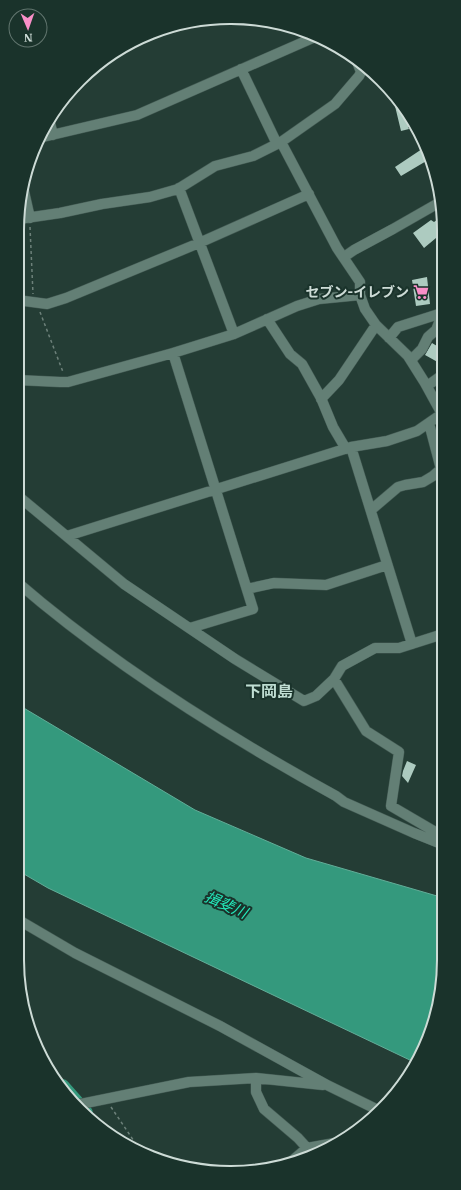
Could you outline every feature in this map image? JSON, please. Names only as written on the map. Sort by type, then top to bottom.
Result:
[{"type":"street","points":[[47,136],[137,115],[309,40]]},
{"type":"street","points":[[241,69],[279,143],[309,194],[337,248],[360,282],[360,294],[365,309],[376,325],[408,356],[437,404]]},
{"type":"street","points":[[24,218],[150,197],[179,188],[215,166],[253,156],[279,143],[334,104],[362,71]]},
{"type":"street","points":[[51,128],[53,135]]},
{"type":"street","points":[[179,188],[234,334]]},
{"type":"street","points":[[24,301],[47,304],[66,298],[199,243],[309,194]]},
{"type":"street","points":[[26,202],[30,218]]},
{"type":"street","points":[[344,257],[435,205]]},
{"type":"street","points":[[24,380],[68,382],[174,353],[234,334],[297,306],[319,299],[360,294]]},
{"type":"street","points":[[389,338],[398,327],[437,315]]},
{"type":"street","points":[[266,319],[290,354],[302,364],[321,399],[333,426],[348,448],[371,510],[412,644]]},
{"type":"street","points":[[321,399],[339,380],[376,325]]},
{"type":"street","points":[[411,360],[422,349],[428,338],[437,327]]},
{"type":"street","points":[[174,353],[253,609],[190,628]]},
{"type":"street","points":[[427,386],[437,379]]},
{"type":"street","points":[[67,536],[348,448],[387,441],[417,431],[437,417]]},
{"type":"street","points":[[428,424],[437,452]]},
{"type":"street","points":[[371,510],[398,488],[405,485],[424,482],[437,473]]},
{"type":"street","points":[[24,501],[124,584],[235,659],[304,701],[316,696],[334,679],[342,666],[375,648],[399,648],[437,636]]},
{"type":"street","points":[[247,589],[274,583],[326,585],[387,565]]},
{"type":"street","points":[[24,588],[101,649],[148,682],[249,747],[344,802],[414,833],[437,841]]},
{"type":"street","points":[[334,679],[366,731],[399,752],[391,806],[437,833]]},
{"type":"street","points":[[24,923],[75,953],[220,1026],[328,1085],[374,1108]]},
{"type":"street","points":[[82,1104],[189,1082],[256,1078],[328,1085]]},
{"type":"street","points":[[256,1078],[256,1092],[264,1109],[298,1138],[306,1148]]},
{"type":"street","points":[[299,1154],[306,1148],[321,1145]]},
{"type":"path","points":[[30,218],[33,294],[68,382]]},
{"type":"path","points":[[101,1100],[134,1142]]},
{"type":"water","name":"揖斐川","points":[[24,708],[195,810],[306,858],[437,896],[437,973],[430,1013],[416,1051],[411,1060],[48,888],[24,874]]},
{"type":"building","points":[[395,107],[409,127],[409,129],[401,131]]},
{"type":"building","points":[[421,150],[425,162],[401,176],[395,167]]},
{"type":"building","points":[[431,220],[434,222],[437,220],[437,237],[424,248],[413,233]]},
{"type":"building","name":"セブン-イレブン","points":[[427,277],[430,304],[416,306],[412,280]]},
{"type":"building","points":[[432,343],[437,346],[437,362],[425,355]]},
{"type":"building","points":[[407,761],[416,765],[408,783],[402,776]]},
{"type":"place","name":"セブン-イレブン","points":[[421,292]]},
{"type":"district","name":"下岡島","points":[[269,691]]}]
